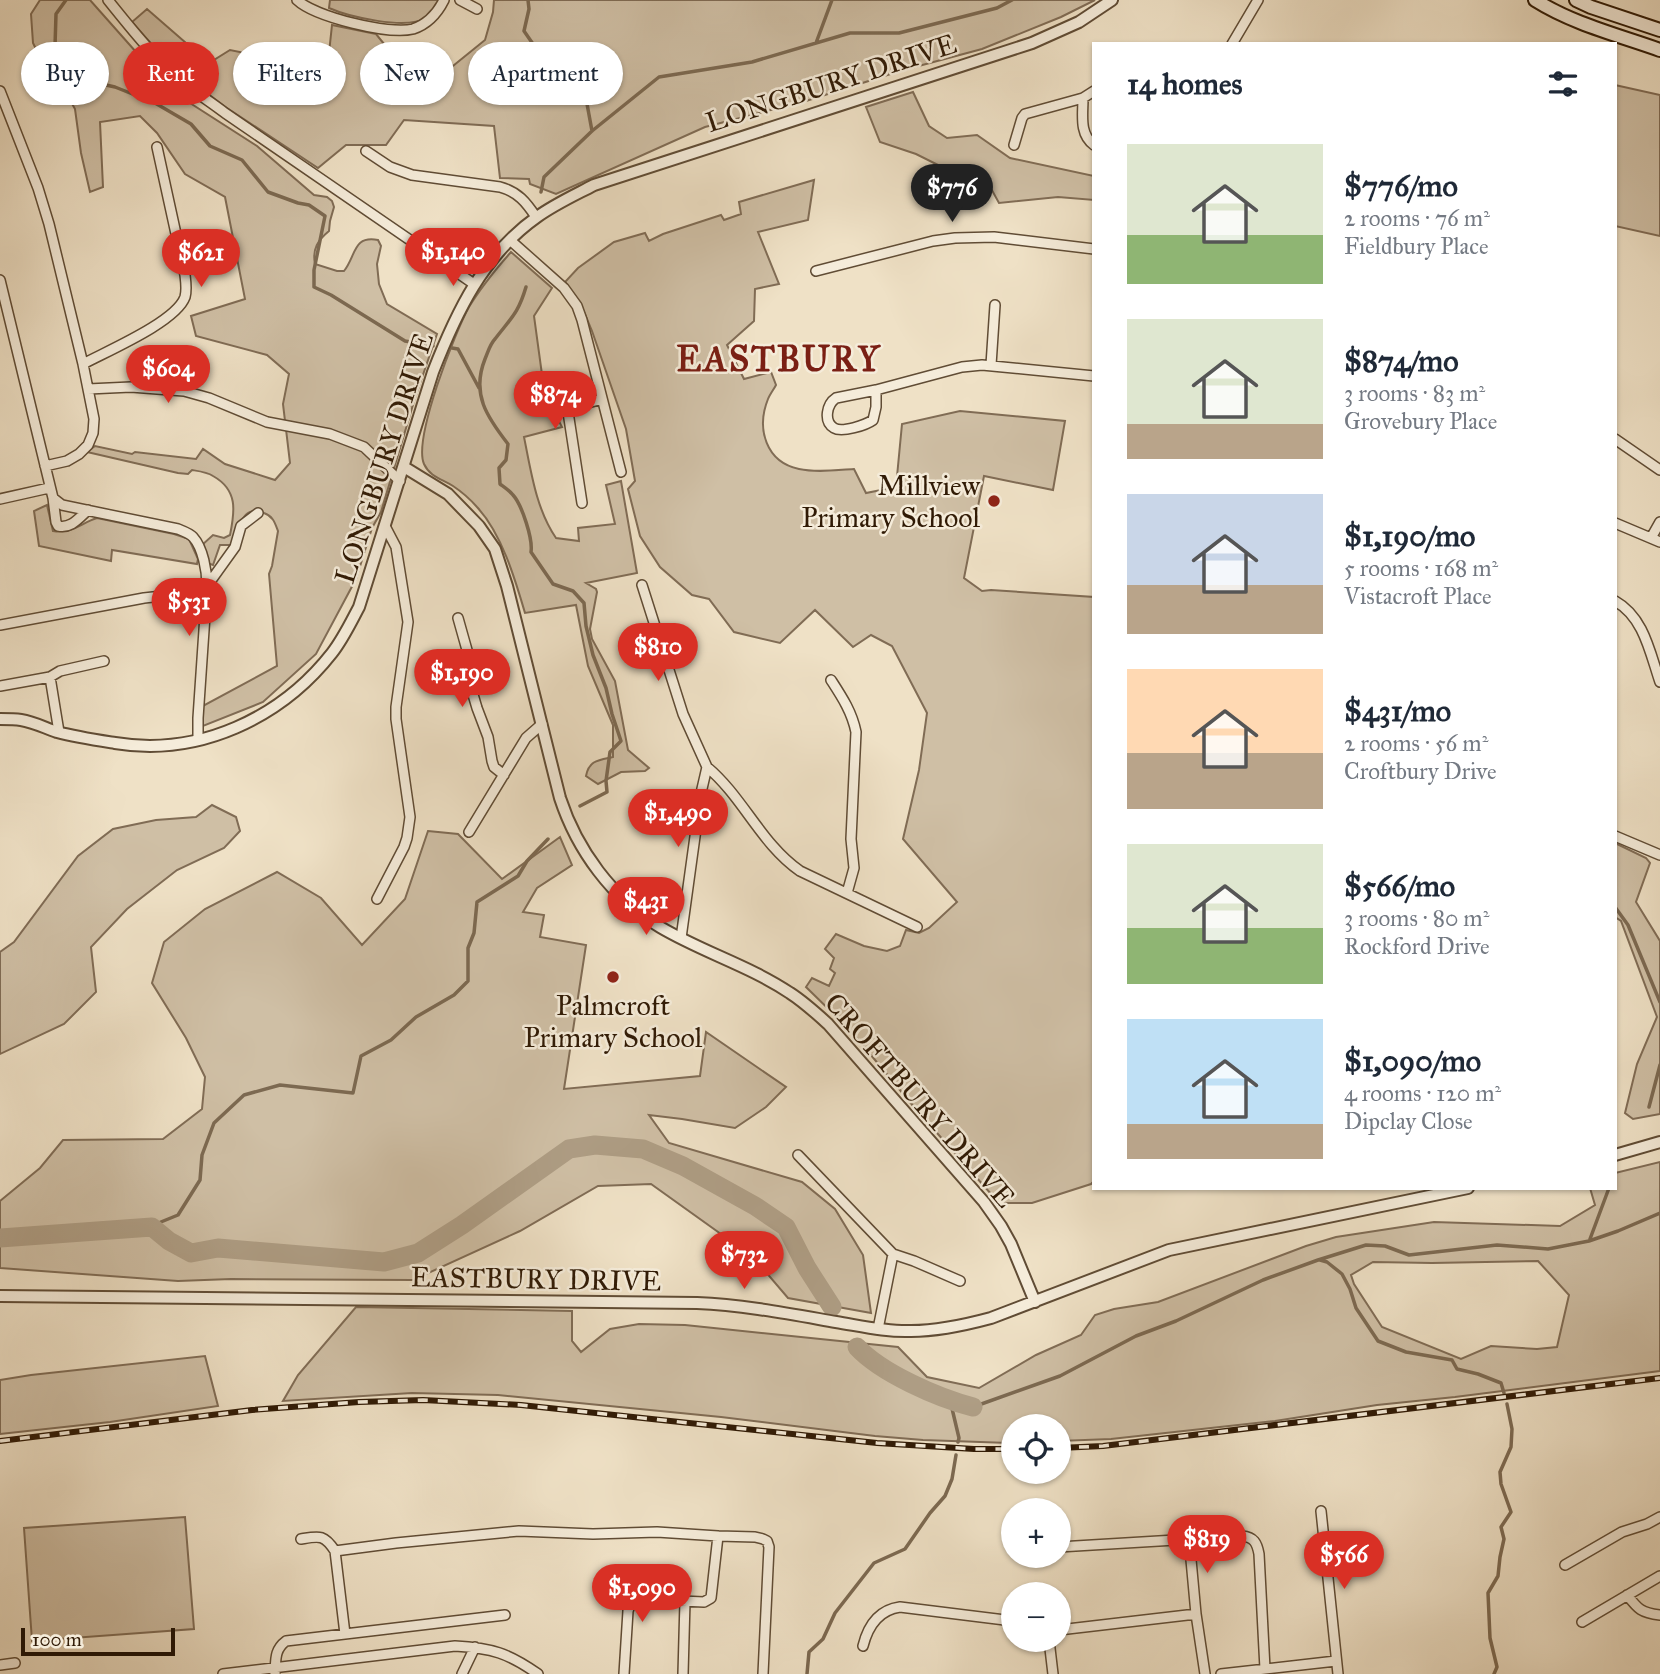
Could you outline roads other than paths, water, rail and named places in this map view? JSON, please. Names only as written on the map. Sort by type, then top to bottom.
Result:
[{"type":"main road","points":[[1535,0],[1564,16],[1660,50]]},
{"type":"main road","points":[[1576,0],[1660,30]]},
{"type":"street","points":[[108,0],[154,55],[185,84],[474,285]]},
{"type":"street","points":[[297,0],[310,9],[340,20],[400,30],[412,29],[430,20],[444,0]]},
{"type":"street","points":[[460,0],[477,9]]},
{"type":"street","name":"LONGBURY DRIVE","points":[[0,719],[21,720],[59,732],[117,744],[176,745],[226,732],[291,696],[333,652],[359,607],[440,352],[455,318],[481,272],[510,240],[536,217],[594,185],[1032,43],[1079,22],[1112,0]]},
{"type":"street","points":[[1233,42],[1258,0]]},
{"type":"street","points":[[0,91],[38,188],[83,364],[94,419],[93,433],[88,445],[79,454],[67,461],[45,466]]},
{"type":"street","points":[[1014,145],[1025,114],[1092,93]]},
{"type":"street","points":[[1083,98],[1084,133],[1092,144]]},
{"type":"street","points":[[83,364],[170,315],[185,297],[185,275],[157,147]]},
{"type":"street","points":[[366,151],[390,167],[412,175],[509,190],[526,201],[536,217]]},
{"type":"street","points":[[816,271],[933,240],[955,238],[994,237],[1092,249]]},
{"type":"street","points":[[510,240],[572,297],[582,320],[621,472]]},
{"type":"street","points":[[0,280],[53,498],[56,522],[62,527],[70,525],[88,510]]},
{"type":"street","points":[[991,365],[995,305]]},
{"type":"street","points":[[876,390],[873,420],[868,424],[835,429],[828,416],[831,402],[846,395],[876,390],[962,367],[991,365],[1092,376]]},
{"type":"street","points":[[88,388],[131,387],[184,391],[209,398],[267,422],[330,434],[364,447],[400,481]]},
{"type":"street","points":[[582,503],[568,412],[574,407],[602,399]]},
{"type":"street","points":[[1617,440],[1660,470]]},
{"type":"street","name":"CROFTBURY DRIVE","points":[[404,467],[448,494],[480,526],[495,549],[507,586],[559,798],[567,822],[598,871],[620,896],[659,927],[789,992],[828,1024],[984,1202],[1011,1244],[1035,1302]]},
{"type":"street","points":[[0,499],[50,488]]},
{"type":"street","points":[[53,498],[62,505],[177,529],[194,539],[204,566],[206,586],[198,740]]},
{"type":"street","points":[[206,586],[235,547],[241,526],[258,513]]},
{"type":"street","points":[[1617,524],[1656,540],[1660,522]]},
{"type":"street","points":[[377,900],[404,847],[411,817],[396,719],[408,622],[396,547],[385,526]]},
{"type":"street","points":[[642,586],[683,714],[707,767],[723,781],[780,855],[800,871],[917,927]]},
{"type":"street","points":[[0,625],[144,598],[206,597]]},
{"type":"street","points":[[1617,602],[1632,613],[1640,624],[1660,682]]},
{"type":"street","points":[[458,618],[467,650],[472,694],[488,737],[494,767],[504,775]]},
{"type":"street","points":[[0,685],[50,677],[60,671],[104,661]]},
{"type":"street","points":[[50,677],[59,732]]},
{"type":"street","points":[[831,680],[848,705],[856,732],[851,839],[854,868],[847,893]]},
{"type":"street","points":[[469,832],[526,738],[542,724]]},
{"type":"street","points":[[681,938],[707,767]]},
{"type":"street","points":[[1617,837],[1660,855]]},
{"type":"street","points":[[1617,1154],[1660,1142]]},
{"type":"street","points":[[798,1155],[894,1254],[960,1281]]},
{"type":"street","name":"EASTBURY DRIVE","points":[[0,1296],[726,1304],[878,1329],[908,1332],[936,1330],[991,1318],[1169,1250],[1458,1190]]},
{"type":"street","points":[[878,1329],[894,1254]]},
{"type":"street","points":[[1321,1511],[1338,1674]]},
{"type":"street","points":[[1565,1565],[1622,1532],[1660,1517]]},
{"type":"street","points":[[335,1551],[519,1531],[608,1534],[657,1532],[763,1538],[769,1548],[763,1674]]},
{"type":"street","points":[[624,1674],[628,1611],[631,1602],[636,1599],[704,1602],[711,1598],[718,1536]]},
{"type":"street","points":[[1071,1546],[1189,1538],[1250,1537],[1257,1543],[1259,1554],[1265,1669]]},
{"type":"street","points":[[300,1539],[324,1538],[335,1551],[345,1634]]},
{"type":"street","points":[[1189,1538],[1205,1674]]},
{"type":"street","points":[[1582,1622],[1660,1576]]},
{"type":"street","points":[[1627,1595],[1643,1612],[1660,1615]]},
{"type":"street","points":[[683,1674],[685,1601]]},
{"type":"street","points":[[863,1646],[874,1620],[892,1608],[1001,1620]]},
{"type":"street","points":[[1071,1629],[1196,1614]]},
{"type":"street","points":[[275,1671],[277,1650],[286,1641],[505,1615]]},
{"type":"street","points":[[223,1674],[275,1671],[455,1646],[499,1651],[538,1674]]},
{"type":"street","points":[[462,1674],[475,1647]]},
{"type":"street","points":[[1050,1652],[1053,1674]]},
{"type":"street","points":[[1221,1674],[1336,1661]]},
{"type":"street","points":[[0,1665],[15,1663]]},
{"type":"waterway","points":[[66,0],[56,14],[55,46],[67,67],[97,83],[155,103],[191,124],[210,146],[242,160],[268,192],[309,205],[325,216],[314,270],[314,287],[405,341],[433,346]]},
{"type":"waterway","points":[[528,0],[529,9],[524,31],[542,57],[565,70],[585,93],[592,131]]},
{"type":"waterway","points":[[816,43],[832,0]]},
{"type":"waterway","points":[[541,192],[544,177],[592,131],[659,77],[752,62],[850,33],[899,33],[997,8],[1012,0]]},
{"type":"waterway","points":[[526,287],[517,310],[489,348],[481,372],[481,394],[483,405],[508,444],[506,460],[499,468],[500,484],[512,494],[520,506],[529,531],[531,552],[553,584],[573,591],[584,603],[593,655],[606,688],[621,741],[610,752],[607,792],[580,806]]},
{"type":"waterway","points":[[452,348],[458,349],[479,388]]},
{"type":"waterway","points":[[152,1227],[178,1215],[200,1180],[202,1155],[214,1123],[244,1095],[280,1085],[353,1093],[361,1056],[391,1040],[416,1017],[454,995],[468,981],[468,948],[474,933],[477,902],[518,876],[527,861],[548,839]]},
{"type":"waterway","points":[[1617,910],[1628,925],[1660,1002]]},
{"type":"waterway","points":[[1649,1107],[1660,1065]]},
{"type":"waterway","points":[[0,1238],[152,1227],[169,1241],[191,1253],[218,1248],[384,1262],[418,1253],[569,1149],[595,1145],[643,1149],[683,1166],[755,1206],[786,1227],[807,1268],[832,1307]]},
{"type":"waterway","points":[[1590,1239],[1608,1190]]},
{"type":"waterway","points":[[973,1407],[1060,1376],[1136,1336],[1176,1321],[1263,1280],[1366,1245],[1385,1246],[1409,1255],[1497,1245],[1548,1249],[1589,1241],[1660,1213]]},
{"type":"waterway","points":[[1320,1260],[1342,1274],[1356,1308],[1378,1341],[1406,1352],[1452,1360],[1457,1369],[1501,1383],[1504,1393]]},
{"type":"waterway","points":[[857,1347],[867,1357],[895,1375],[943,1397],[973,1407]]},
{"type":"waterway","points":[[950,1400],[958,1442]]},
{"type":"waterway","points":[[1494,1674],[1497,1667],[1490,1638],[1488,1593],[1498,1576],[1504,1539],[1501,1527],[1511,1512],[1501,1484],[1500,1472],[1511,1447],[1512,1429],[1507,1404]]},
{"type":"waterway","points":[[807,1674],[809,1652],[823,1639],[835,1613],[874,1563],[905,1549],[945,1496],[952,1479],[956,1455]]},
{"type":"railway","points":[[1071,1447],[1103,1446],[1660,1378]]},
{"type":"railway","points":[[0,1441],[252,1410],[423,1400],[521,1405],[877,1443],[1001,1449]]},
{"type":"place","name":"Millview Primary School","points":[[994,501]]},
{"type":"place","name":"Palmcroft Primary School","points":[[613,977]]},
{"type":"district","name":"EASTBURY","points":[[779,359]]}]
